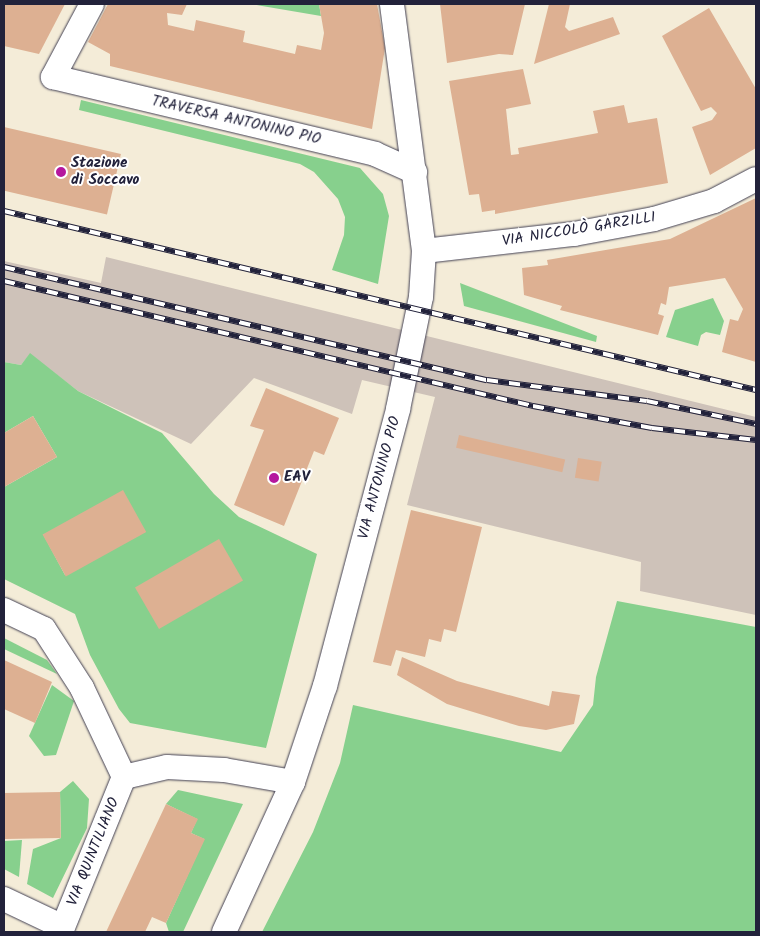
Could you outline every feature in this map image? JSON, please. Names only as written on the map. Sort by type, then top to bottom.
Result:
[{"type":"street","name":"TRAVERSA ANTONINO PIO","points":[[92,4],[53,77],[375,154],[415,172]]},
{"type":"street","name":"VIA ANTONINO PIO","points":[[224,932],[293,782],[325,686],[398,409],[421,297],[424,251],[392,4]]},
{"type":"street","name":"VIA NICCOLÒ GARZILLI","points":[[424,251],[574,234],[654,220],[714,201],[756,179]]},
{"type":"street","points":[[4,610],[44,629],[82,688],[124,777],[167,767],[224,770],[293,782]]},
{"type":"street","name":"VIA QUINTILIANO","points":[[4,899],[62,929],[124,777]]},
{"type":"shaded area","points":[[106,257],[756,417],[756,615],[640,591],[641,562],[407,505],[435,397],[362,380],[352,414],[254,378],[191,444],[78,391],[30,354],[21,365],[4,362],[4,261],[101,283]]},
{"type":"green space","points":[[252,4],[319,4],[321,16],[262,6]]},
{"type":"green space","points":[[81,100],[360,168],[383,194],[389,216],[378,284],[332,270],[344,235],[345,217],[338,199],[314,172],[300,164],[79,110]]},
{"type":"green space","points":[[460,283],[597,336],[596,342],[464,306]]},
{"type":"green space","points":[[713,298],[724,321],[720,335],[706,332],[701,335],[698,346],[666,337],[675,310]]},
{"type":"green space","points":[[30,353],[78,391],[162,433],[214,494],[239,517],[317,554],[266,748],[130,723],[119,709],[90,655],[75,614],[4,579],[4,487],[57,457],[33,416],[4,433],[4,362],[21,365]],"holes":[[[145,532],[65,575],[43,534]]]},
{"type":"green space","points":[[617,601],[756,627],[756,932],[262,932],[313,832],[340,763],[353,705],[561,752],[593,705],[596,677]]},
{"type":"green space","points":[[4,638],[47,660],[57,674],[4,649]]},
{"type":"green space","points":[[52,685],[74,701],[56,755],[44,756],[29,736]]},
{"type":"green space","points":[[73,781],[89,799],[87,828],[53,898],[27,884],[33,849],[61,838],[60,792]]},
{"type":"green space","points":[[178,790],[243,804],[183,932],[169,932],[166,923],[204,839],[191,833],[197,819],[166,804]]},
{"type":"green space","points":[[22,840],[19,877],[4,869],[4,841]]},
{"type":"building","points":[[4,4],[65,4],[39,54],[4,46]]},
{"type":"building","points":[[108,4],[187,4],[182,15],[167,13],[168,25],[194,31],[196,20],[245,31],[243,42],[295,54],[297,45],[321,50],[324,33],[319,4],[377,4],[385,48],[372,129],[110,66],[110,54],[88,42]]},
{"type":"building","points":[[440,4],[525,4],[513,55],[499,54],[447,63]]},
{"type":"building","points":[[549,4],[570,4],[565,27],[569,31],[613,17],[620,34],[534,64]]},
{"type":"building","points":[[709,8],[756,89],[756,148],[710,175],[692,127],[712,120],[717,113],[711,107],[701,111],[662,36]]},
{"type":"building","points":[[523,69],[531,104],[506,109],[511,155],[519,154],[518,148],[598,133],[593,111],[624,105],[628,123],[657,118],[668,183],[495,214],[495,210],[482,212],[479,194],[469,195],[449,81]]},
{"type":"building","name":"Stazione di Soccavo","points":[[4,127],[121,154],[107,214],[4,191]]},
{"type":"building","points":[[756,198],[756,362],[722,352],[730,319],[738,321],[743,309],[725,278],[669,287],[666,305],[661,303],[658,314],[664,316],[658,335],[560,310],[562,306],[524,295],[522,268],[548,265],[547,260],[670,239]]},
{"type":"building","points":[[266,388],[339,418],[324,455],[314,451],[284,526],[234,505],[264,430],[250,426]]},
{"type":"building","points":[[33,416],[57,457],[4,487],[4,433]]},
{"type":"building","points":[[459,435],[565,460],[562,472],[456,448]]},
{"type":"building","points":[[578,458],[602,462],[599,482],[575,478]]},
{"type":"building","points":[[123,490],[146,532],[66,577],[43,535]]},
{"type":"building","points":[[411,510],[482,527],[456,632],[444,629],[441,642],[429,639],[425,657],[396,650],[391,666],[373,662]]},
{"type":"building","points":[[219,539],[243,581],[159,629],[135,588]]},
{"type":"building","points":[[402,657],[457,681],[549,706],[552,691],[580,695],[574,724],[546,730],[519,726],[447,704],[397,675]]},
{"type":"building","points":[[4,660],[52,682],[35,723],[4,709]]},
{"type":"building","points":[[60,792],[61,838],[5,839],[4,793]]},
{"type":"building","points":[[166,804],[198,819],[191,833],[205,839],[166,923],[152,917],[145,932],[106,932]]},
{"type":"railway","points":[[4,211],[756,390]]},
{"type":"railway","points":[[4,267],[487,380],[647,401],[756,424]]},
{"type":"railway","points":[[4,281],[533,406],[652,428],[756,440]]},
{"type":"place","name":"Stazione di Soccavo","points":[[61,172]]},
{"type":"place","name":"EAV","points":[[274,478]]}]
